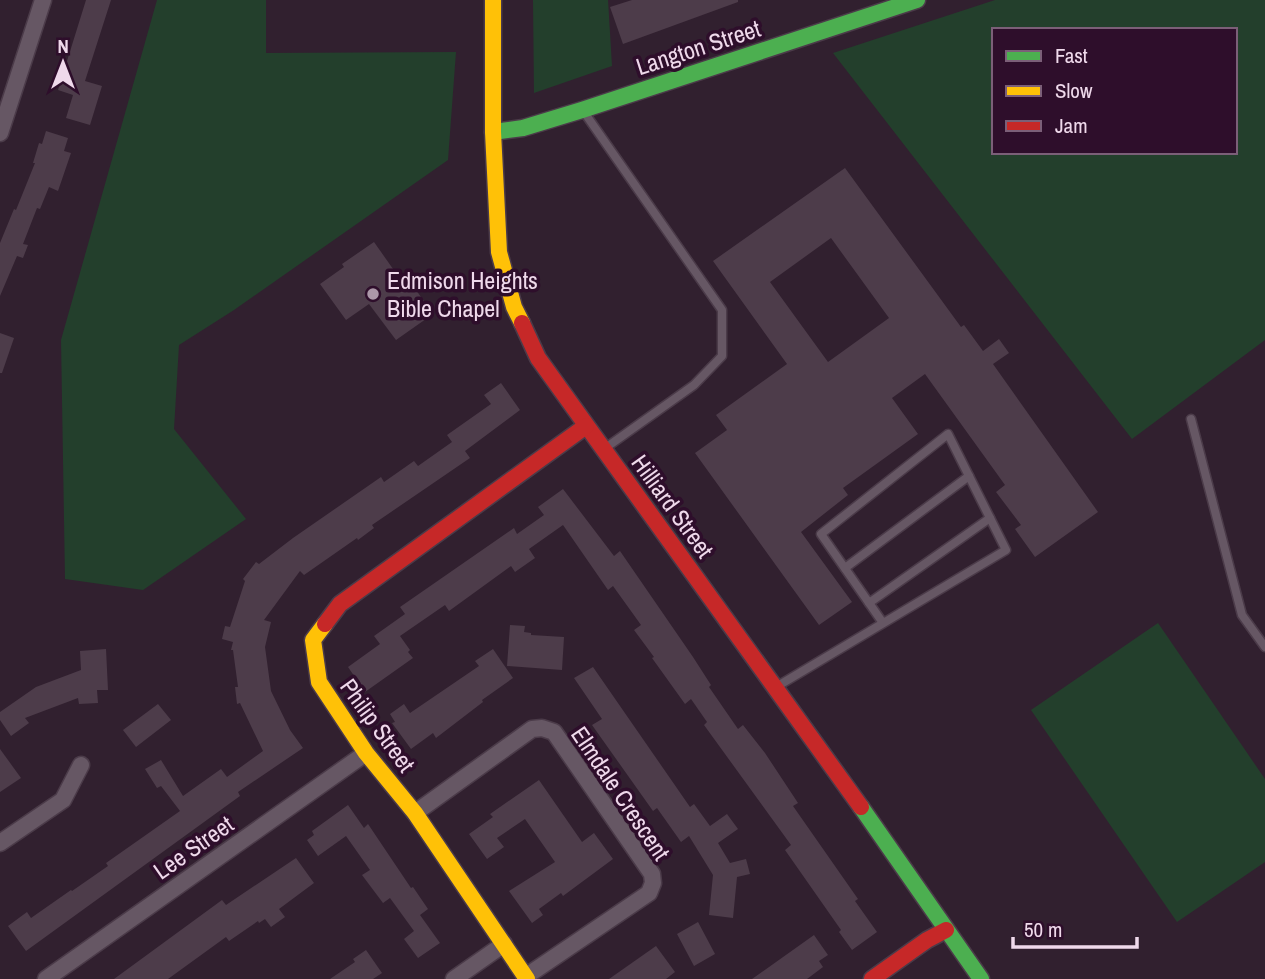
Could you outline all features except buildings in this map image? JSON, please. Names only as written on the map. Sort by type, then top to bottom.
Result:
[{"type":"street","points":[[0,133],[43,0]]},
{"type":"street","name":"Hilliard Street","points":[[493,0],[493,132],[499,252],[514,307],[538,358],[776,687],[981,979]]},
{"type":"street","name":"Langton Street","points":[[493,132],[523,128],[582,110],[917,0]]},
{"type":"street","name":"Philip Street","points":[[526,978],[415,813],[366,753],[320,682],[313,640],[340,604],[586,426]]},
{"type":"street","name":"Elmdale Crescent","points":[[415,813],[532,729],[542,728],[554,732],[652,874],[653,883],[649,893],[526,978]]},
{"type":"street","name":"Lee Street","points":[[46,979],[366,753]]},
{"type":"street","points":[[0,843],[63,800],[81,765]]},
{"type":"street","points":[[872,979],[927,940],[946,930]]},
{"type":"street","points":[[454,979],[504,944]]},
{"type":"lane","points":[[582,110],[722,310],[722,356],[694,385],[603,449]]},
{"type":"lane","points":[[1191,419],[1242,615],[1265,647]]},
{"type":"lane","points":[[776,687],[1006,550],[948,434],[821,534],[883,623]]},
{"type":"lane","points":[[845,568],[969,476]]},
{"type":"lane","points":[[869,603],[990,518]]},
{"type":"green space","points":[[157,0],[266,0],[266,53],[456,52],[448,160],[234,310],[179,345],[174,429],[246,519],[143,590],[65,579],[61,340]]},
{"type":"green space","points":[[533,0],[608,0],[612,66],[534,93]]},
{"type":"green space","points":[[995,0],[1265,0],[1265,340],[1132,439],[833,53]]},
{"type":"green space","points":[[1158,623],[1265,779],[1265,862],[1177,922],[1031,710]]},
{"type":"traffic: fast","points":[[493,132],[523,128],[582,110],[917,0]]},
{"type":"traffic: fast","points":[[861,807],[981,979]]},
{"type":"traffic: slow","points":[[493,0],[493,132],[499,252],[514,307],[522,323]]},
{"type":"traffic: slow","points":[[325,624],[313,640],[319,682],[366,753],[415,813],[527,979]]},
{"type":"traffic: jam","points":[[522,323],[538,358],[861,807]]},
{"type":"traffic: jam","points":[[325,624],[340,604],[586,426]]},
{"type":"traffic: jam","points":[[872,979],[927,940],[946,930]]},
{"type":"place","name":"Edmison Heights Bible Chapel","points":[[373,294]]}]
